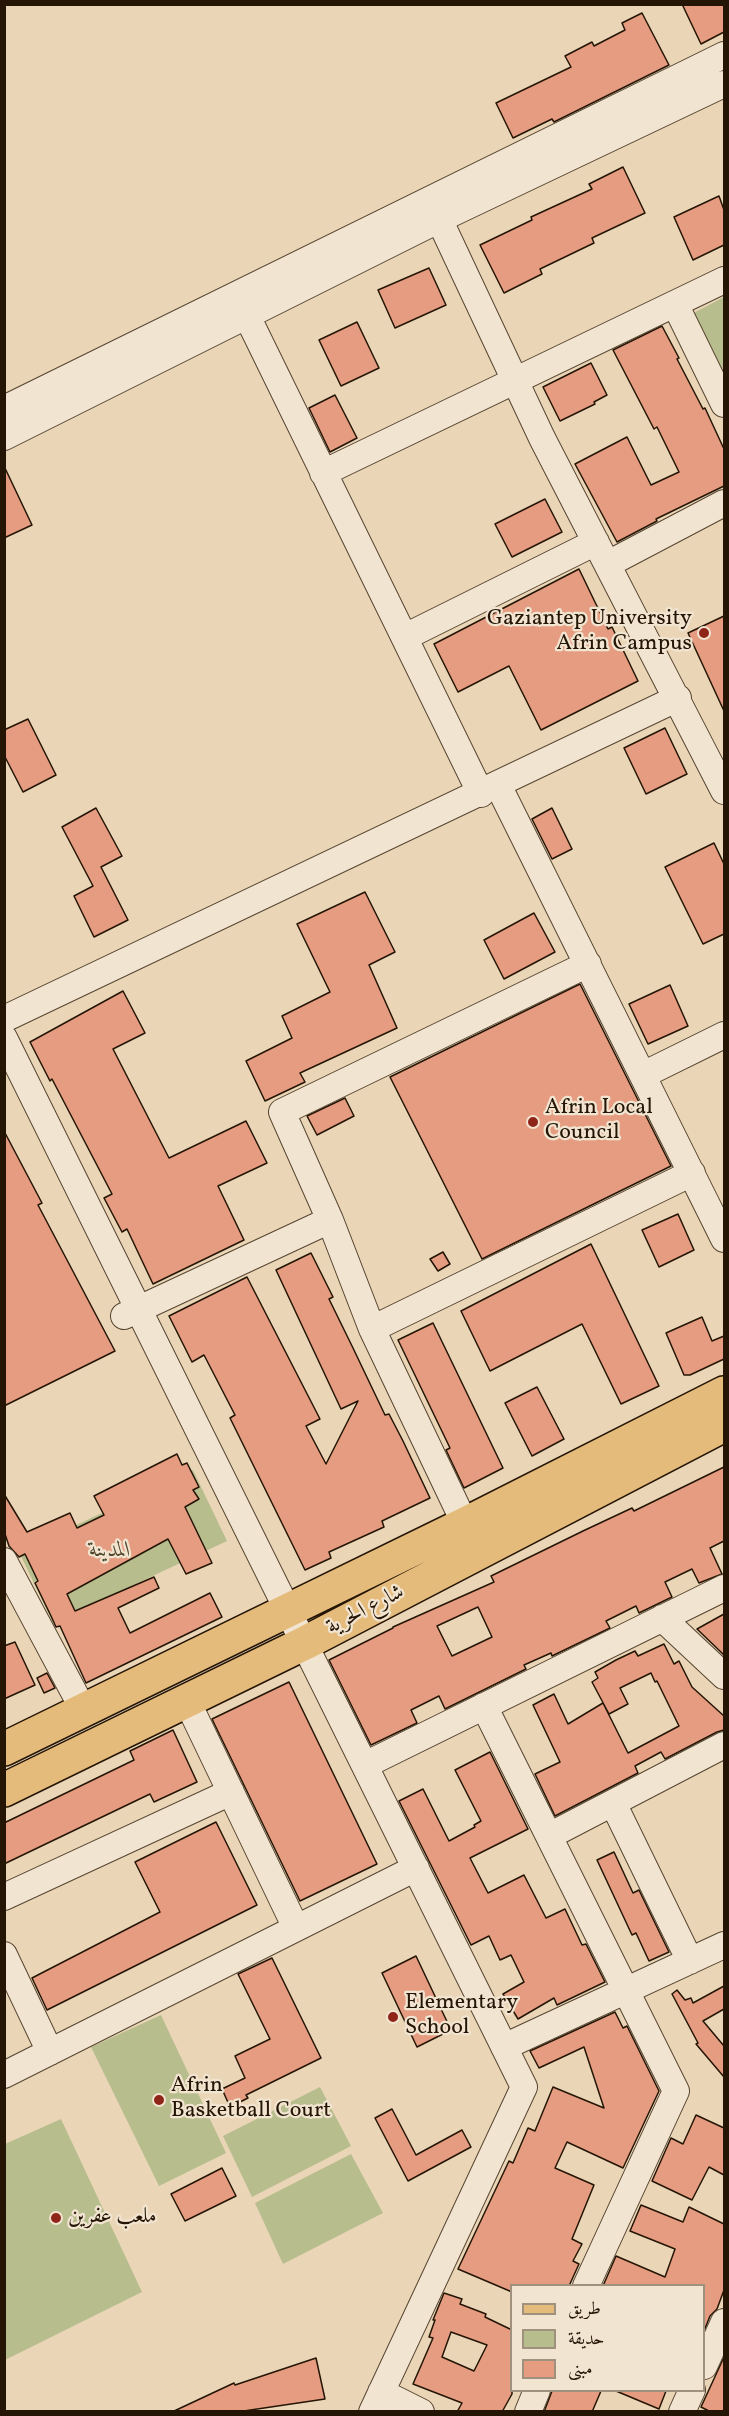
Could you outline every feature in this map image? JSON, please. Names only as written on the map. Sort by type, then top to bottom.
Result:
[{"type":"main road","name":"شارع الحرية","points":[[4,1749],[465,1524],[724,1393]]},
{"type":"main road","name":"شارع الحرية","points":[[4,1790],[305,1643],[724,1425]]},
{"type":"street","points":[[4,437],[247,315],[435,210],[724,55]]},
{"type":"street","points":[[4,409],[435,210],[724,87]]},
{"type":"street","points":[[435,210],[514,380],[724,791]]},
{"type":"street","points":[[324,473],[724,280]]},
{"type":"street","points":[[675,304],[724,404]]},
{"type":"street","points":[[247,315],[405,637],[588,964],[724,1239]]},
{"type":"street","points":[[405,637],[724,503]]},
{"type":"street","points":[[4,1019],[490,790],[678,698]]},
{"type":"street","points":[[465,1524],[372,1329],[330,1220],[282,1112],[588,964]]},
{"type":"street","points":[[643,1075],[724,1035]]},
{"type":"street","points":[[4,1038],[131,1312],[288,1609],[524,2087],[376,2402],[421,2412]]},
{"type":"street","points":[[372,1329],[692,1173]]},
{"type":"street","points":[[131,1312],[330,1220]]},
{"type":"street","points":[[4,1561],[84,1711]]},
{"type":"street","points":[[365,1765],[724,1588]]},
{"type":"street","points":[[662,1618],[724,1676]]},
{"type":"street","points":[[187,1701],[296,1928]]},
{"type":"street","points":[[484,1706],[676,2091],[587,2284]]},
{"type":"street","points":[[549,1836],[724,1745]]},
{"type":"street","points":[[4,1897],[231,1792]]},
{"type":"street","points":[[613,1803],[690,1961]]},
{"type":"street","points":[[4,2075],[416,1868]]},
{"type":"street","points":[[504,2047],[724,1945]]},
{"type":"street","points":[[4,1955],[50,2052]]},
{"type":"street","points":[[528,2412],[537,2392]]},
{"type":"street","points":[[682,2412],[692,2392]]},
{"type":"green space","points":[[724,297],[724,392],[686,317]]},
{"type":"green space","name":"المدينة","points":[[193,1470],[227,1541],[53,1623],[19,1552]]},
{"type":"green space","name":"Afrin Basketball Court","points":[[161,2015],[226,2153],[159,2186],[91,2047]]},
{"type":"green space","points":[[320,2087],[351,2146],[252,2197],[223,2136]]},
{"type":"green space","name":"ملعب عفرين","points":[[61,2119],[142,2292],[5,2360],[5,2144]]},
{"type":"green space","points":[[351,2154],[383,2213],[283,2264],[255,2203]]},
{"type":"building","points":[[682,4],[724,4],[724,32],[701,44]]},
{"type":"building","points":[[642,13],[669,65],[554,122],[552,119],[513,138],[496,103],[571,67],[565,56],[592,42],[594,46],[625,30],[622,23]]},
{"type":"building","points":[[623,167],[645,213],[592,238],[594,243],[540,269],[542,274],[504,293],[480,245],[532,220],[531,217],[592,189],[589,184]]},
{"type":"building","points":[[719,196],[724,210],[724,245],[693,260],[674,217]]},
{"type":"building","points":[[429,268],[446,305],[395,328],[378,290]]},
{"type":"building","points":[[357,322],[379,368],[341,386],[319,340]]},
{"type":"building","points":[[662,326],[724,449],[724,486],[656,519],[657,521],[617,542],[575,464],[627,437],[651,485],[679,472],[657,427],[654,429],[613,350]]},
{"type":"building","points":[[591,363],[607,395],[594,402],[595,404],[560,421],[543,387]]},
{"type":"building","points":[[335,395],[357,438],[330,452],[309,408]]},
{"type":"building","points":[[4,466],[32,525],[4,538]]},
{"type":"building","points":[[545,499],[562,532],[512,557],[495,524]]},
{"type":"building","points":[[579,569],[608,629],[612,627],[638,681],[541,730],[509,666],[458,692],[434,644]]},
{"type":"building","points":[[724,616],[724,711],[688,633]]},
{"type":"building","points":[[28,719],[56,775],[23,792],[4,755],[4,730]]},
{"type":"building","points":[[665,728],[687,774],[646,794],[624,748]]},
{"type":"building","points":[[96,808],[122,856],[101,867],[128,920],[94,937],[74,896],[93,886],[62,827]]},
{"type":"building","points":[[552,808],[572,849],[552,859],[532,819]]},
{"type":"building","points":[[714,843],[724,864],[724,934],[703,944],[665,867]]},
{"type":"building","points":[[365,892],[395,952],[369,965],[397,1028],[300,1073],[305,1082],[265,1101],[246,1061],[292,1038],[282,1016],[330,992],[297,924]]},
{"type":"building","points":[[534,913],[555,952],[504,979],[484,940]]},
{"type":"building","name":"Afrin Local Council","points":[[580,984],[671,1166],[482,1259],[390,1077]]},
{"type":"building","points":[[670,985],[688,1026],[648,1044],[629,1004]]},
{"type":"building","points":[[123,991],[145,1033],[113,1049],[169,1158],[246,1121],[267,1163],[218,1186],[244,1240],[153,1284],[127,1229],[122,1232],[104,1198],[112,1194],[30,1042]]},
{"type":"building","points":[[345,1098],[354,1116],[317,1135],[307,1116]]},
{"type":"building","points":[[4,1131],[42,1203],[38,1205],[115,1351],[4,1406]]},
{"type":"building","points":[[678,1214],[694,1250],[659,1267],[642,1230]]},
{"type":"building","points":[[591,1244],[659,1386],[621,1404],[582,1324],[490,1371],[461,1311]]},
{"type":"building","points":[[443,1252],[450,1264],[438,1271],[430,1259]]},
{"type":"building","points":[[311,1253],[333,1297],[329,1299],[385,1415],[389,1414],[430,1498],[382,1521],[384,1527],[329,1552],[331,1558],[305,1570],[230,1418],[235,1415],[204,1355],[192,1362],[169,1316],[247,1277],[320,1419],[306,1426],[326,1464],[358,1401],[341,1409],[276,1270]]},
{"type":"building","points":[[702,1317],[712,1341],[724,1336],[724,1359],[690,1375],[684,1375],[666,1333]]},
{"type":"building","points":[[433,1323],[503,1468],[464,1488],[446,1450],[450,1448],[398,1340]]},
{"type":"building","points":[[537,1387],[564,1439],[532,1456],[505,1403]]},
{"type":"building","points":[[177,1454],[182,1465],[187,1463],[199,1487],[193,1490],[199,1499],[185,1507],[212,1563],[186,1574],[168,1539],[67,1594],[75,1611],[154,1577],[159,1588],[118,1608],[130,1633],[210,1593],[222,1617],[86,1683],[60,1626],[56,1627],[35,1583],[38,1581],[25,1554],[19,1557],[9,1546],[4,1531],[4,1494],[27,1532],[70,1513],[77,1528],[104,1515],[94,1496]]},
{"type":"building","points":[[724,1467],[724,1541],[710,1548],[722,1574],[699,1583],[692,1569],[665,1582],[672,1597],[639,1613],[636,1606],[606,1621],[610,1628],[552,1656],[551,1653],[524,1665],[526,1669],[445,1709],[439,1696],[411,1710],[417,1723],[371,1745],[329,1660],[393,1627],[494,1582],[491,1576],[583,1531],[632,1508],[634,1511]],"holes":[[[478,1607],[492,1637],[452,1656],[437,1626]]]},
{"type":"building","points":[[724,1614],[724,1655],[697,1629]]},
{"type":"building","points":[[15,1642],[35,1685],[4,1699],[4,1646]]},
{"type":"building","points":[[664,1644],[674,1664],[679,1661],[692,1687],[724,1716],[724,1730],[665,1759],[661,1752],[635,1766],[638,1773],[555,1816],[535,1774],[560,1762],[533,1705],[554,1694],[568,1724],[603,1703],[628,1753],[679,1726],[651,1673],[620,1688],[628,1704],[609,1714],[592,1682],[598,1678],[595,1672],[635,1651],[638,1656]]},
{"type":"building","points":[[47,1673],[55,1688],[44,1693],[37,1678]]},
{"type":"building","points":[[289,1682],[377,1864],[300,1901],[212,1719]]},
{"type":"building","points":[[173,1730],[197,1782],[154,1802],[150,1794],[4,1864],[4,1823],[134,1760],[130,1751]]},
{"type":"building","points":[[490,1752],[528,1829],[470,1858],[488,1893],[524,1875],[546,1918],[565,1909],[582,1945],[586,1944],[605,1982],[557,2005],[554,1998],[518,2019],[503,1994],[524,1982],[511,1955],[500,1960],[489,1936],[471,1945],[399,1801],[423,1789],[449,1841],[475,1827],[474,1825],[481,1821],[455,1770]]},
{"type":"building","points":[[216,1822],[257,1905],[47,2010],[32,1978],[160,1912],[135,1862]]},
{"type":"building","points":[[614,1852],[633,1893],[639,1890],[669,1952],[649,1961],[636,1933],[632,1935],[597,1860]]},
{"type":"building","points":[[416,1956],[451,2030],[417,2047],[382,1973]]},
{"type":"building","points":[[272,1958],[321,2058],[246,2095],[248,2098],[230,2107],[222,2089],[245,2078],[235,2056],[270,2039],[238,1974]]},
{"type":"building","points":[[724,1986],[724,2009],[703,2021],[724,2046],[724,2077],[696,2044],[698,2043],[672,1994],[677,1990],[685,2000],[691,1998],[693,2003]]},
{"type":"building","points":[[615,2012],[623,2028],[627,2026],[659,2091],[623,2168],[567,2142],[555,2168],[594,2185],[572,2239],[582,2244],[573,2261],[579,2264],[570,2284],[510,2284],[510,2291],[458,2269],[509,2161],[513,2163],[528,2128],[535,2131],[553,2087],[604,2108],[584,2047],[539,2068],[530,2051]]},
{"type":"building","points":[[392,2109],[416,2155],[462,2130],[471,2147],[408,2181],[375,2118]]},
{"type":"building","points":[[696,2115],[724,2128],[724,2175],[709,2167],[692,2200],[652,2181],[671,2138],[683,2144]]},
{"type":"building","points":[[222,2168],[236,2196],[185,2221],[171,2194]]},
{"type":"building","points":[[641,2205],[683,2222],[689,2207],[724,2224],[724,2290],[717,2309],[710,2316],[705,2328],[705,2284],[604,2284],[616,2256],[665,2277],[675,2249],[630,2231]]},
{"type":"building","points":[[444,2293],[462,2299],[460,2304],[486,2314],[485,2317],[510,2329],[510,2392],[512,2394],[502,2412],[457,2412],[462,2403],[413,2384],[433,2338],[429,2337],[435,2320],[433,2320]],"holes":[[[451,2332],[487,2345],[474,2371],[442,2357]]]},
{"type":"building","points":[[724,2357],[724,2412],[711,2412],[701,2407]]},
{"type":"building","points":[[316,2358],[325,2399],[237,2412],[172,2412],[234,2383],[235,2385]]},
{"type":"building","points":[[552,2392],[601,2392],[592,2412],[544,2412]]},
{"type":"building","points":[[618,2392],[666,2392],[659,2409]]},
{"type":"place","name":"Gaziantep University Afrin Campus","points":[[704,633]]},
{"type":"place","name":"Afrin Local Council","points":[[533,1122]]},
{"type":"place","name":"Elementary School","points":[[393,2017]]},
{"type":"place","name":"Afrin Basketball Court","points":[[159,2100]]},
{"type":"place","name":"ملعب عفرين","points":[[56,2218]]}]
